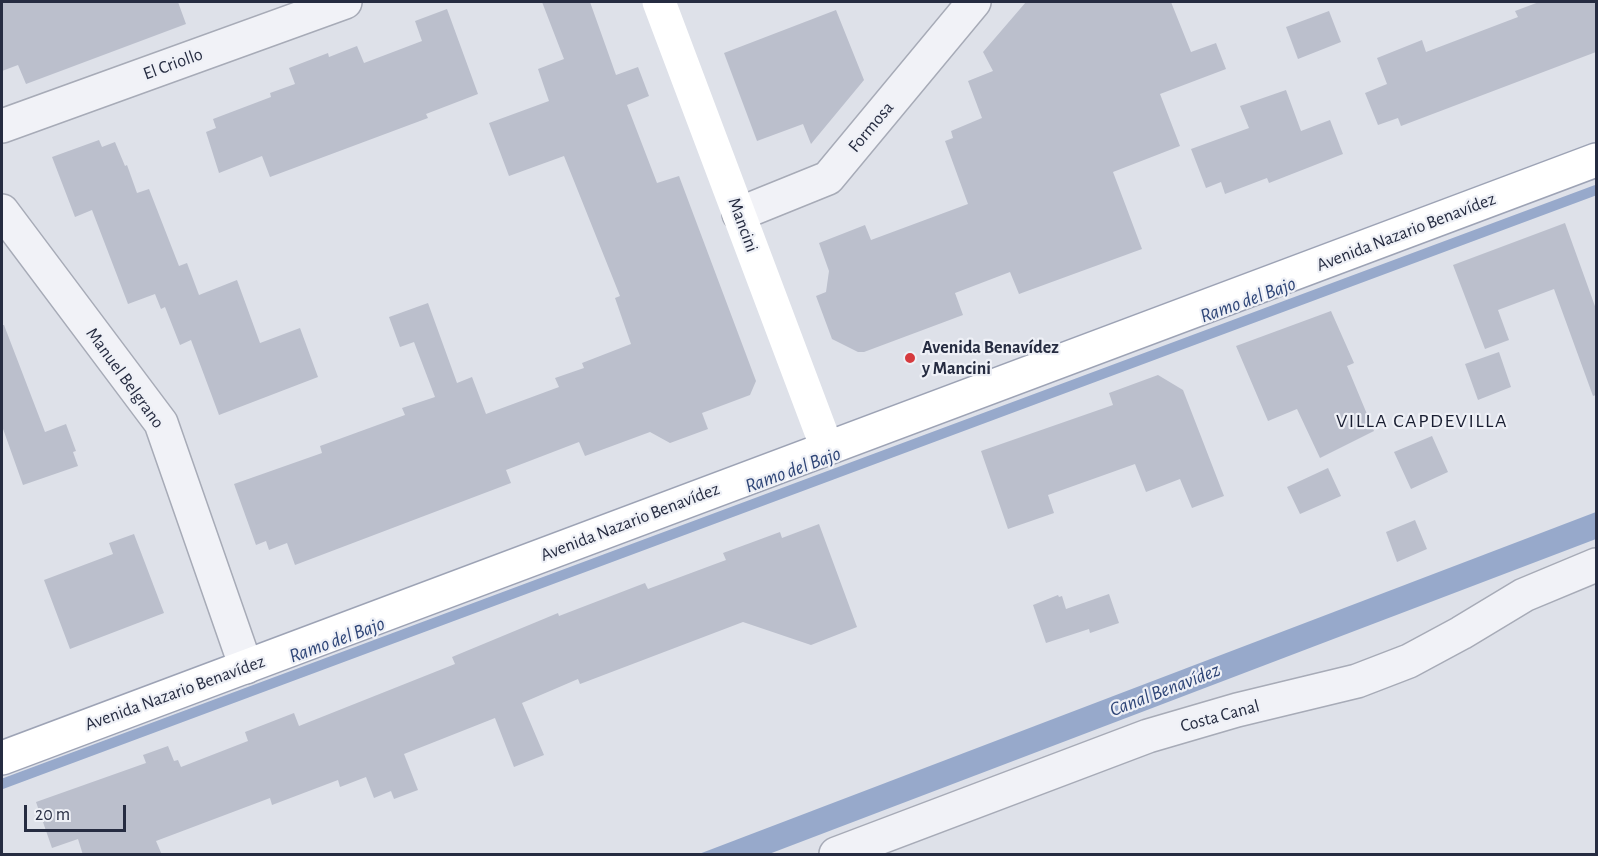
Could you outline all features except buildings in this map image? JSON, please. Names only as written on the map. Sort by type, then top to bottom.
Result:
[{"type":"main road","name":"Mancini","points":[[659,2],[827,448]]},
{"type":"main road","name":"Avenida Nazario Benavídez","points":[[2,758],[1596,160]]},
{"type":"street","name":"El Criollo","points":[[2,126],[345,2]]},
{"type":"street","name":"Formosa","points":[[739,214],[828,178],[974,2]]},
{"type":"street","name":"Manuel Belgrano","points":[[2,211],[161,423],[246,667]]},
{"type":"street","name":"Costa Canal","points":[[836,855],[1148,736],[1368,677],[1409,661],[1524,595],[1596,565]]},
{"type":"water","name":"Canal Benavídez","points":[[1596,512],[1596,539],[769,854],[699,854]]},
{"type":"waterway","name":"Ramo del Bajo","points":[[2,784],[1596,190]]},
{"type":"place","name":"Avenida Benavídez y Mancini","points":[[910,358]]},
{"type":"district","name":"VILLA CAPDEVILLA","points":[[1422,421]]}]
